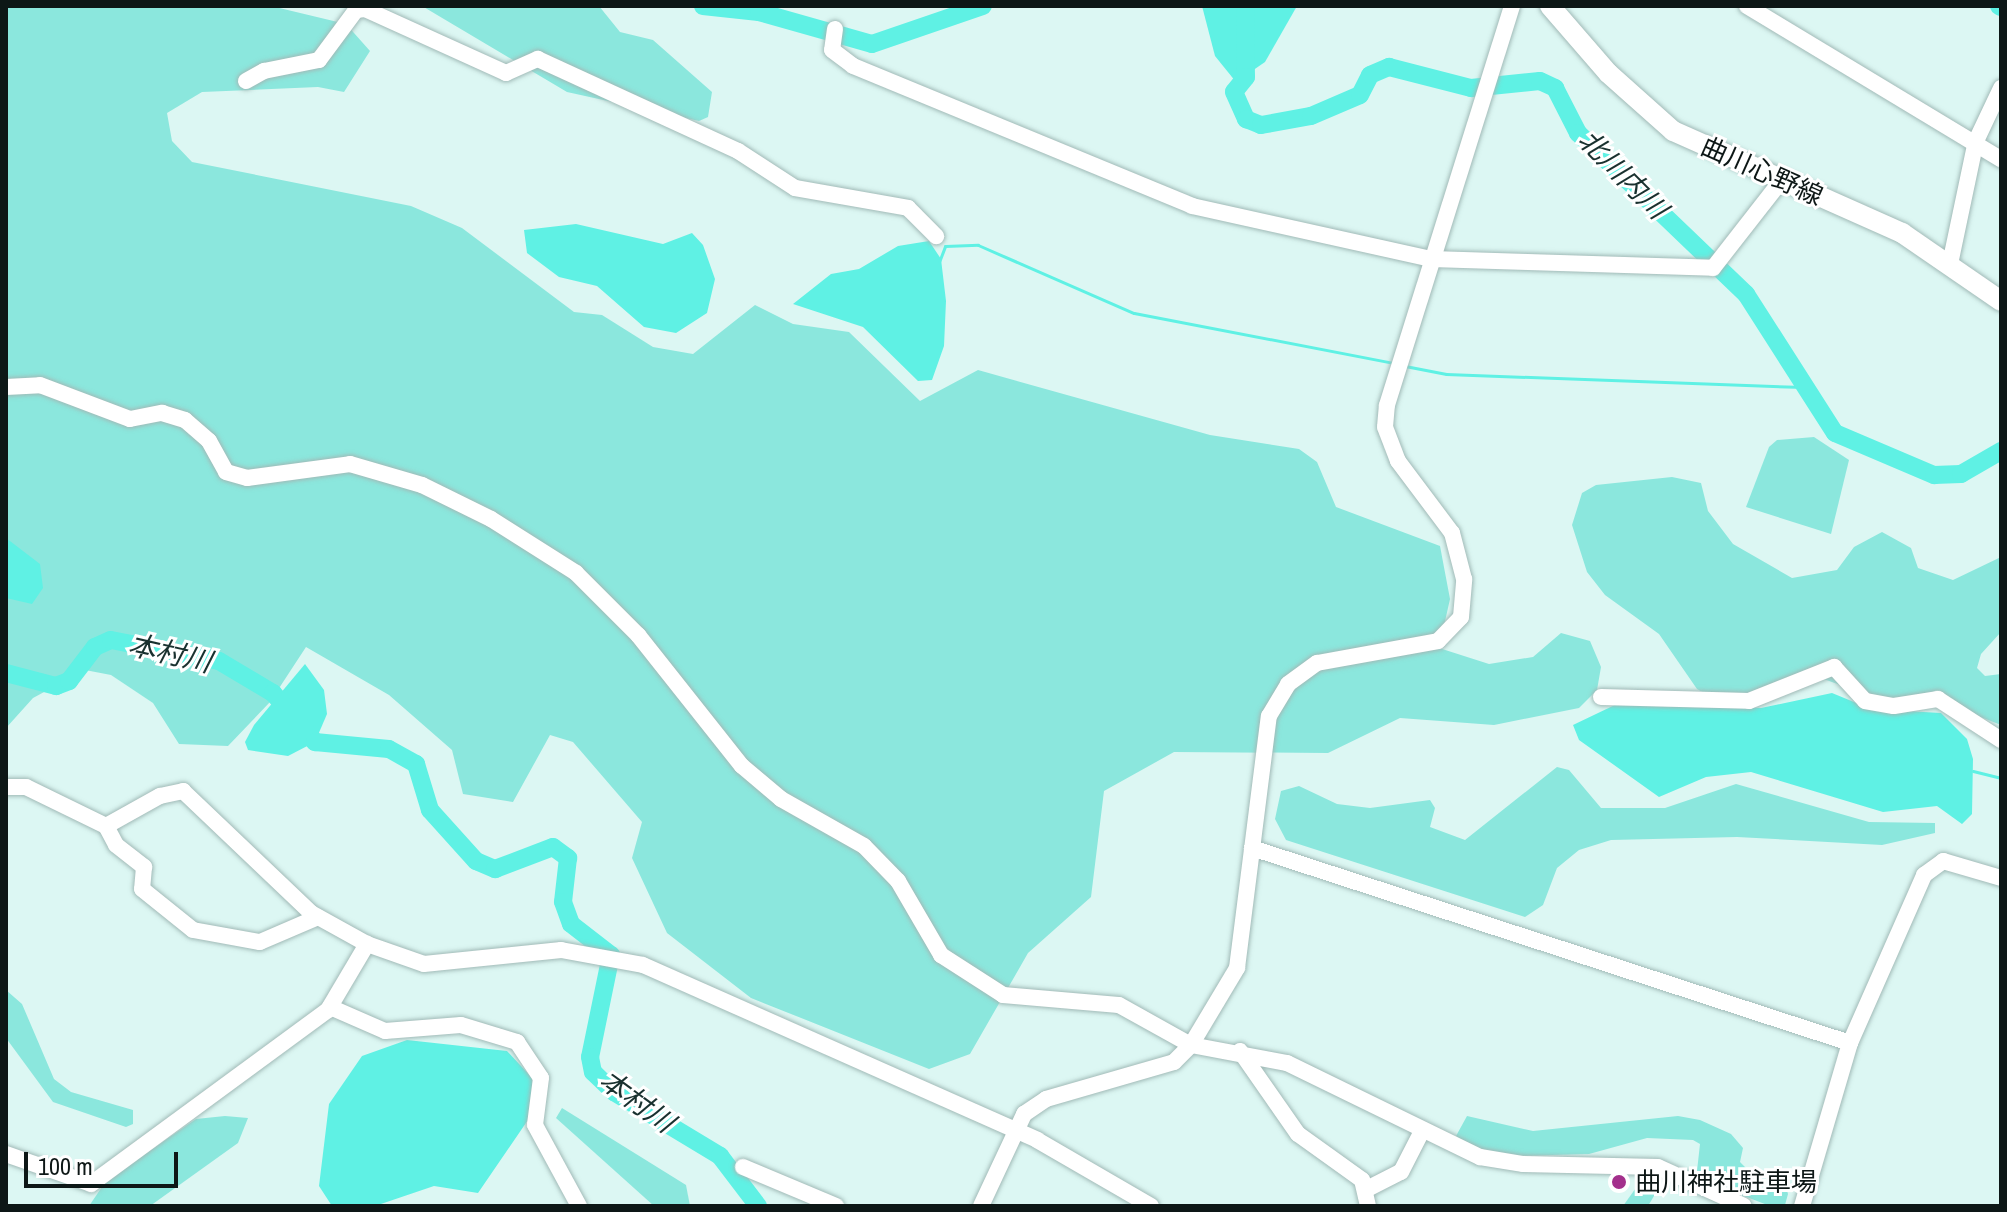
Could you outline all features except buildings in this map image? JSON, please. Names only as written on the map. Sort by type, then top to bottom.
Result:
[{"type":"main road","name":"曲川心野線","points":[[1550,6],[1608,73],[1673,131],[1902,233],[2001,301]]},
{"type":"street","points":[[981,1206],[1024,1114],[1046,1099],[1154,1072],[1191,1045],[1237,968],[1269,716],[1288,684],[1317,663],[1438,641],[1461,617],[1464,579],[1452,533],[1398,461],[1385,427],[1431,259],[1512,6]]},
{"type":"street","points":[[1747,6],[1976,141],[2001,159]]},
{"type":"street","points":[[246,81],[264,71],[319,60],[356,8],[365,9],[506,73],[538,59],[738,151],[795,188],[908,208],[936,236]]},
{"type":"street","points":[[835,29],[832,50],[853,66],[1192,206],[1431,259],[1713,268],[1781,181]]},
{"type":"street","points":[[1950,264],[1976,141],[2001,88]]},
{"type":"street","points":[[6,387],[40,385],[130,419],[162,413],[185,420],[209,441],[226,472],[247,478],[350,464],[459,500],[576,573],[619,613],[742,766],[781,799],[840,830],[879,860],[906,893],[924,933],[961,970],[1003,995],[1119,1005],[1191,1045],[1240,1051],[1287,1063],[1422,1131],[1503,1163],[1658,1167],[1744,1206]]},
{"type":"street","points":[[1601,697],[1749,701],[1834,667],[1865,701],[1894,706],[1938,699],[2001,740]]},
{"type":"street","points":[[6,787],[26,787],[106,826],[116,845],[144,867],[142,889],[193,930],[260,942],[318,917]]},
{"type":"street","points":[[106,826],[160,796],[183,791],[204,806],[244,855],[318,917],[367,944],[424,964],[561,950],[606,954],[643,965],[877,1066],[1013,1134],[1037,1140],[1151,1206]]},
{"type":"street","points":[[1252,848],[1850,1043]]},
{"type":"street","points":[[1802,1206],[1850,1043],[1924,875],[1943,861],[2001,878]]},
{"type":"street","points":[[6,1154],[91,1184],[330,1007],[367,944]]},
{"type":"street","points":[[330,1007],[385,1031],[461,1025],[517,1042],[541,1078],[535,1125],[579,1206]]},
{"type":"street","points":[[1240,1051],[1298,1134],[1367,1197],[1401,1172],[1422,1131]]},
{"type":"street","points":[[743,1167],[836,1206]]},
{"type":"shaded area","points":[[6,6],[271,6],[346,24],[370,51],[344,92],[318,87],[202,92],[167,113],[172,141],[192,162],[411,206],[462,228],[574,312],[602,315],[653,347],[693,354],[755,305],[793,324],[849,332],[920,401],[978,370],[1210,435],[1299,449],[1317,462],[1336,507],[1440,546],[1450,599],[1439,648],[1489,664],[1533,657],[1561,633],[1590,641],[1601,667],[1597,690],[1579,708],[1494,725],[1400,718],[1328,753],[1174,752],[1104,791],[1091,897],[1028,953],[970,1054],[929,1069],[751,998],[667,933],[632,858],[642,822],[573,742],[550,735],[513,802],[463,794],[452,750],[389,695],[306,647],[270,702],[228,746],[179,744],[153,703],[111,675],[85,670],[33,698],[6,728]]},
{"type":"shaded area","points":[[422,6],[599,6],[620,32],[653,40],[712,92],[708,117],[699,121],[567,92]]},
{"type":"shaded area","points":[[1202,6],[1297,6],[1265,62],[1236,82],[1215,56]]},
{"type":"shaded area","points":[[576,224],[663,244],[692,233],[703,245],[715,279],[707,313],[676,333],[644,327],[597,286],[559,277],[527,253],[524,230]]},
{"type":"shaded area","points":[[929,241],[941,259],[946,301],[944,346],[932,380],[918,381],[863,327],[793,304],[831,274],[859,269],[898,246]]},
{"type":"shaded area","points":[[1814,437],[1849,460],[1831,534],[1746,507],[1769,447],[1777,440]]},
{"type":"shaded area","points":[[1672,477],[1701,483],[1708,511],[1733,544],[1792,578],[1837,570],[1854,547],[1882,532],[1911,548],[1918,568],[1953,580],[2001,557],[2001,632],[1981,654],[1977,668],[1985,676],[2001,674],[2001,725],[1940,701],[1871,696],[1818,677],[1753,694],[1711,697],[1697,689],[1659,634],[1605,595],[1587,572],[1572,525],[1582,493],[1596,485]]},
{"type":"shaded area","points":[[6,538],[40,564],[43,588],[32,604],[6,598]]},
{"type":"shaded area","points":[[305,664],[324,690],[327,714],[315,742],[288,756],[248,750],[245,742],[254,725]]},
{"type":"shaded area","points":[[1832,693],[1871,709],[1941,713],[1967,739],[1973,759],[1972,814],[1962,824],[1937,806],[1883,812],[1751,772],[1706,777],[1659,797],[1579,740],[1573,725],[1619,703],[1761,708]]},
{"type":"shaded area","points":[[1557,767],[1569,770],[1601,808],[1665,808],[1736,784],[1869,822],[1935,823],[1935,833],[1882,845],[1737,837],[1611,840],[1579,850],[1557,868],[1543,905],[1525,917],[1286,840],[1275,819],[1281,791],[1299,786],[1337,804],[1370,808],[1430,800],[1435,808],[1430,827],[1465,840]]},
{"type":"shaded area","points":[[6,990],[22,1004],[54,1079],[71,1092],[133,1110],[133,1124],[126,1127],[53,1102],[6,1038]]},
{"type":"shaded area","points":[[407,1040],[507,1051],[534,1080],[530,1117],[478,1193],[434,1186],[375,1206],[332,1206],[319,1186],[329,1104],[362,1056]]},
{"type":"shaded area","points":[[562,1108],[686,1185],[690,1206],[654,1206],[556,1118]]},
{"type":"shaded area","points":[[225,1116],[248,1118],[238,1143],[150,1206],[89,1206],[106,1181],[196,1119]]},
{"type":"shaded area","points":[[1467,1116],[1533,1131],[1678,1116],[1700,1120],[1731,1134],[1743,1148],[1740,1162],[1750,1172],[1785,1183],[1788,1194],[1785,1205],[1770,1206],[1705,1181],[1697,1171],[1700,1144],[1693,1140],[1647,1138],[1589,1154],[1511,1156],[1468,1146],[1456,1136]]},
{"type":"shaded area","points":[[1648,1171],[1663,1181],[1648,1206],[1623,1206]]},
{"type":"waterway","name":"北川内川","points":[[703,6],[759,12],[872,44],[983,6]]},
{"type":"waterway","name":"北川内川","points":[[1245,6],[1246,77],[1234,92],[1246,119],[1261,125],[1311,116],[1360,95],[1370,75],[1389,67],[1471,88],[1540,81],[1555,88],[1578,133],[1746,294],[1835,433],[1934,475],[1961,474],[2001,451]]},
{"type":"waterway","points":[[939,262],[945,246],[978,245],[1134,313],[1394,363]]},
{"type":"waterway","points":[[1405,366],[1446,374],[1804,387]]},
{"type":"waterway","name":"本村川","points":[[6,673],[56,686],[69,681],[95,647],[111,640],[219,661],[273,693],[315,742],[389,749],[416,764],[430,810],[476,861],[495,869],[553,847],[568,858],[563,902],[571,924],[611,955],[590,1057],[593,1072],[614,1092],[720,1156],[758,1206]]},
{"type":"waterway","points":[[1973,771],[2001,778]]},
{"type":"place","name":"曲川神社駐車場","points":[[1619,1182]]}]
